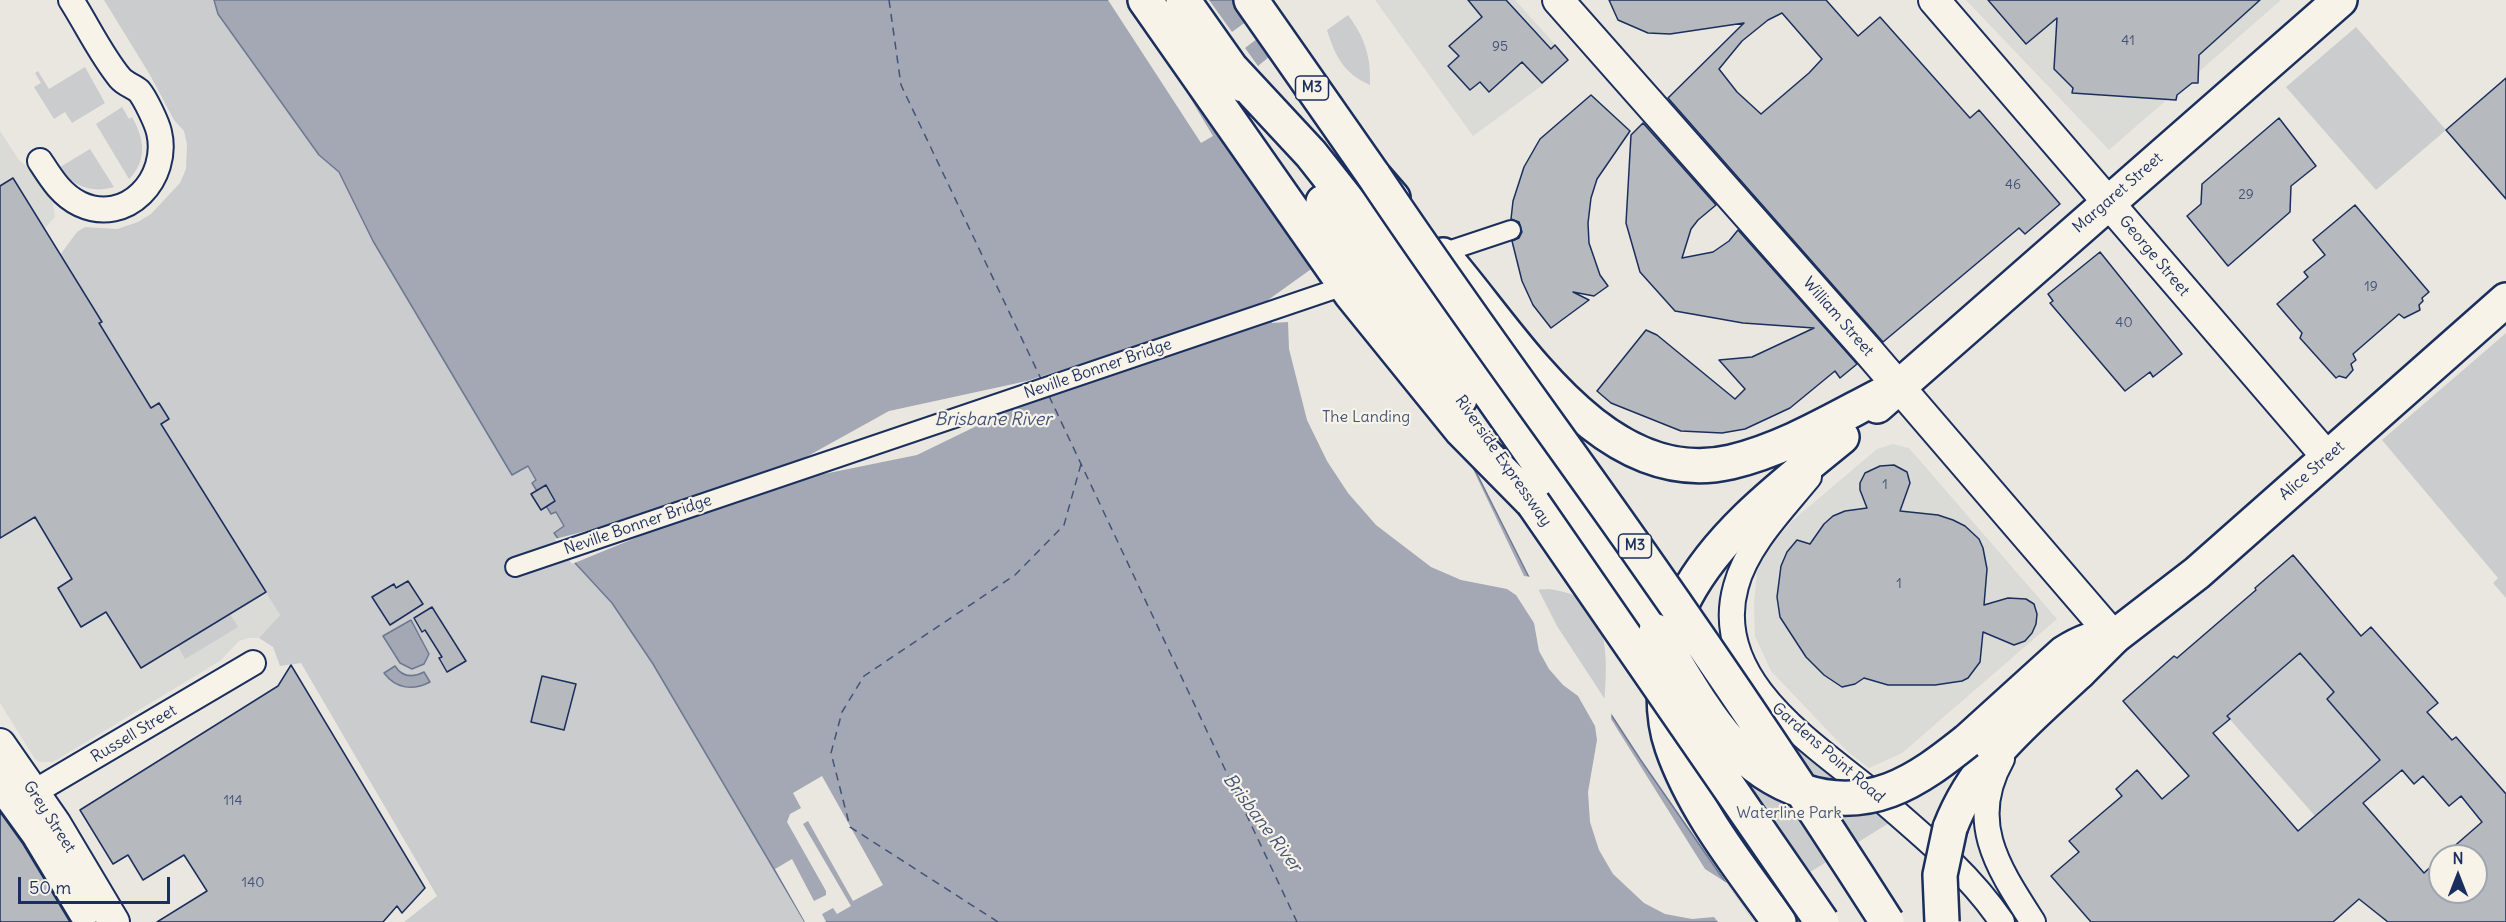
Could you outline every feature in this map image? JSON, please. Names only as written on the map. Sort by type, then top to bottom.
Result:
[{"type":"main road","name":"M3","points":[[1145,0],[1352,294],[1409,369],[1462,431],[1533,503]]},
{"type":"main road","name":"Riverside Expressway","points":[[1183,0],[1822,922]]},
{"type":"main road","name":"M3","points":[[1251,0],[1434,266],[1634,544],[1758,723],[1887,922]]},
{"type":"main road","name":"Margaret Street","points":[[1897,387],[2340,0]]},
{"type":"main road","name":"M3","points":[[1231,68],[1316,160],[1432,311],[1639,606],[1711,717],[1739,750],[1758,767],[1789,786],[1810,794],[1846,798],[1878,794],[1900,786],[1931,768],[1967,741],[2064,653],[2083,642],[2101,637],[2114,637]]},
{"type":"main road","name":"M3","points":[[1374,176],[1459,272],[1565,399],[1599,430],[1626,446],[1663,460],[1694,464],[1729,462],[1786,442],[1897,387]]},
{"type":"main road","name":"Alice Street","points":[[1942,922],[1940,875],[1950,828],[1961,802],[1986,763],[2114,637],[2197,573],[2506,300]]},
{"type":"main road","points":[[1779,922],[1723,842],[1686,780],[1671,747],[1665,721],[1665,704],[1666,668],[1672,633],[1682,605],[1695,582],[1716,554],[1785,485],[1897,387]]},
{"type":"street","points":[[40,161],[58,188],[84,206],[110,208],[123,206],[138,197],[154,179],[160,163],[158,128],[139,91],[119,76],[89,15],[70,0]]},
{"type":"street","name":"William Street","points":[[1558,0],[2114,637]]},
{"type":"street","name":"George Street","points":[[1934,0],[2328,458]]},
{"type":"street","name":"Neville Bonner Bridge","points":[[515,567],[1511,230]]},
{"type":"street","name":"Gardens Point Road","points":[[1842,437],[1769,528],[1742,569],[1733,605],[1733,628],[1739,652],[1749,675],[1777,712],[1912,827],[1973,886],[2002,922]]},
{"type":"street","name":"Russell Street","points":[[16,793],[253,663]]},
{"type":"street","points":[[2033,922],[2013,891],[1992,850],[1986,822],[1988,794],[1998,767],[2011,747],[2079,672]]},
{"type":"street","name":"Grey Street","points":[[0,744],[16,793],[37,834],[90,922]]},
{"type":"street","name":"Grey Street","points":[[16,793],[114,922]]},
{"type":"shaded area","points":[[1375,0],[1515,0],[1569,60],[1540,87],[1473,136]]},
{"type":"shaded area","points":[[1966,0],[2281,0],[2109,150]]},
{"type":"shaded area","points":[[0,131],[19,160],[35,174],[53,203],[55,217],[44,229],[280,615],[259,638],[239,641],[220,661],[53,762],[39,762],[35,759],[0,703]]},
{"type":"shaded area","points":[[1893,444],[1909,448],[2057,619],[1902,753],[1869,768],[1848,752],[1771,671],[1755,636],[1754,605],[1757,571],[1768,549],[1792,521],[1877,449]]},
{"type":"green space","points":[[104,0],[214,0],[218,14],[319,155],[339,171],[373,241],[513,475],[527,466],[536,480],[532,483],[546,506],[555,511],[564,526],[554,533],[576,564],[612,603],[653,664],[805,922],[404,922],[437,896],[301,663],[280,666],[273,647],[259,638],[280,615],[99,323],[101,322],[60,255],[77,232],[85,227],[117,229],[138,222],[151,214],[180,183],[186,169],[187,144],[184,131],[174,120],[150,75]]},
{"type":"green space","points":[[1348,15],[1366,48],[1370,85],[1347,70],[1333,48],[1327,30]]},
{"type":"green space","points":[[2356,27],[2446,130],[2376,190],[2286,87]]},
{"type":"green space","points":[[85,67],[105,103],[72,123],[65,112],[54,119],[34,87],[41,83],[35,73],[38,71],[49,89]]},
{"type":"green space","points":[[122,107],[129,119],[132,117],[136,125],[142,149],[139,164],[129,179],[96,124]]},
{"type":"green space","points":[[90,149],[114,187],[90,189],[83,187],[69,180],[57,169]]},
{"type":"green space","points":[[2506,333],[2506,598],[2493,583],[2498,578],[2382,440]]},
{"type":"green space","points":[[1549,589],[1579,598],[1595,614],[1604,641],[1606,656],[1603,715],[1533,590]]},
{"type":"green space","points":[[230,614],[238,627],[185,659],[178,646]]},
{"type":"green space","name":"Waterline Park","points":[[1683,641],[1764,710],[1889,823],[1791,884],[1759,880],[1697,773]]},
{"type":"green space","points":[[2300,653],[2334,692],[2327,699],[2387,753],[2315,816],[2227,716]]},
{"type":"water","name":"Brisbane River","points":[[214,0],[1242,0],[1328,131],[1417,369],[1478,476],[1554,627],[1640,759],[1753,922],[805,922],[653,664],[612,603],[576,564],[554,533],[564,526],[556,512],[551,514],[532,483],[536,480],[528,466],[512,475],[373,241],[339,172],[319,155],[218,14]]},
{"type":"water","points":[[411,620],[429,654],[424,664],[412,669],[400,663],[383,636]]},
{"type":"water","points":[[395,666],[408,675],[424,672],[430,682],[417,687],[399,685],[384,673]]},
{"type":"pier","name":"The Landing","points":[[1108,0],[1209,0],[1232,32],[1247,21],[1233,0],[1246,0],[1330,129],[1388,271],[1420,367],[1479,473],[1470,463],[1524,576],[1532,577],[1557,626],[1612,710],[1611,719],[1705,869],[1727,883],[1754,922],[1718,922],[1714,917],[1692,919],[1665,914],[1644,903],[1613,874],[1599,850],[1590,822],[1588,792],[1597,740],[1595,726],[1578,696],[1563,685],[1549,669],[1539,651],[1534,623],[1516,595],[1507,589],[1461,580],[1431,567],[1376,525],[1348,493],[1327,461],[1307,420],[1289,349],[1288,322],[1272,323],[1272,319],[1034,398],[917,455],[804,478],[650,532],[572,564],[555,539],[644,516],[797,462],[889,411],[1027,381],[1268,304],[1268,300],[1314,267],[1190,88],[1186,91],[1213,136],[1201,143]],"holes":[[[1131,3],[1179,72],[1175,74],[1127,7]],[[1258,38],[1270,56],[1258,66],[1245,48]]]},
{"type":"pier","points":[[822,776],[883,885],[853,901],[808,821],[803,824],[851,906],[837,914],[833,908],[822,914],[826,922],[805,922],[775,869],[792,859],[814,901],[826,895],[826,891],[787,822],[790,814],[801,808],[793,793]]},
{"type":"building","points":[[1468,0],[1506,0],[1551,49],[1555,45],[1568,60],[1542,83],[1522,62],[1489,92],[1480,82],[1470,90],[1448,66],[1459,56],[1449,46],[1482,17]]},
{"type":"building","points":[[1609,0],[1826,0],[1858,36],[1880,17],[1970,118],[1979,110],[2060,204],[2025,234],[2019,228],[1883,342],[1668,98],[1744,23],[1670,34],[1648,33],[1618,20]],"holes":[[[1782,13],[1822,59],[1761,114],[1737,92],[1719,69],[1742,41],[1768,20]]]},
{"type":"building","points":[[1988,0],[2260,0],[2199,55],[2198,83],[2192,83],[2177,95],[2176,100],[2072,93],[2073,88],[2054,69],[2057,18],[2026,44]]},
{"type":"building","points":[[2506,78],[2506,199],[2446,130]]},
{"type":"building","points":[[1591,95],[1630,131],[1597,179],[1591,198],[1588,223],[1589,243],[1600,275],[1608,286],[1594,296],[1573,292],[1589,300],[1551,328],[1533,305],[1522,281],[1512,241],[1519,238],[1522,232],[1519,222],[1511,219],[1513,201],[1524,167],[1540,139]]},
{"type":"building","points":[[2279,118],[2316,166],[2291,186],[2290,212],[2228,266],[2187,216],[2201,204],[2202,184]]},
{"type":"building","points":[[1643,123],[1716,205],[1691,229],[1682,258],[1713,252],[1729,241],[1738,230],[1857,364],[1840,378],[1835,371],[1790,408],[1745,429],[1722,433],[1681,431],[1611,403],[1597,391],[1646,330],[1657,335],[1735,399],[1745,389],[1719,360],[1752,357],[1814,328],[1743,323],[1675,311],[1640,272],[1626,223],[1631,135]]},
{"type":"building","points":[[13,178],[102,322],[99,323],[151,408],[159,403],[169,419],[161,424],[266,592],[141,668],[106,612],[81,627],[58,588],[72,579],[35,517],[0,538],[0,186]]},
{"type":"building","points":[[2355,205],[2429,292],[2422,298],[2423,301],[2419,305],[2420,310],[2404,318],[2399,314],[2353,354],[2356,360],[2351,364],[2353,370],[2346,378],[2339,376],[2336,378],[2300,338],[2302,333],[2277,304],[2308,277],[2304,272],[2325,255],[2313,240]]},
{"type":"building","points":[[2100,252],[2182,354],[2153,377],[2150,372],[2125,391],[2050,303],[2053,301],[2048,294]]},
{"type":"building","points":[[1894,465],[1907,472],[1910,483],[1900,511],[1938,515],[1965,526],[1979,539],[1983,548],[1987,569],[1984,605],[2008,598],[2026,599],[2034,604],[2037,614],[2036,624],[2025,641],[2014,645],[1983,632],[1980,662],[1968,678],[1962,681],[1935,685],[1888,685],[1864,678],[1855,684],[1842,687],[1824,675],[1806,657],[1780,617],[1777,597],[1781,566],[1787,552],[1797,540],[1810,544],[1824,524],[1833,516],[1845,511],[1867,508],[1860,490],[1860,483],[1865,473],[1880,466]]},
{"type":"building","points":[[546,485],[555,501],[541,510],[531,494]]},
{"type":"building","points":[[2293,555],[2361,636],[2371,627],[2438,703],[2427,712],[2452,740],[2456,737],[2506,794],[2506,922],[2388,922],[2359,899],[2333,922],[2091,922],[2051,876],[2079,852],[2069,841],[2122,796],[2116,789],[2137,770],[2162,799],[2189,776],[2123,701],[2174,656],[2177,658],[2256,590],[2255,588]],"holes":[[[2300,653],[2334,692],[2327,699],[2380,760],[2298,831],[2213,733],[2230,719],[2227,716]],[[2402,770],[2414,784],[2423,776],[2449,806],[2461,796],[2482,822],[2457,844],[2488,844],[2488,904],[2428,904],[2428,869],[2424,873],[2363,803]]]},
{"type":"building","points":[[408,581],[423,604],[390,625],[372,597],[394,584],[396,588]]},
{"type":"building","points":[[432,607],[466,661],[447,672],[439,658],[442,657],[425,630],[422,632],[414,618]]},
{"type":"building","points":[[291,665],[425,888],[402,913],[397,906],[383,922],[157,922],[207,891],[184,855],[143,880],[128,855],[113,864],[80,810],[278,686]]},
{"type":"building","points":[[542,676],[576,684],[564,730],[531,722]]},
{"type":"building","points":[[0,812],[23,844],[70,922],[0,922]]},
{"type":"ferry route","points":[[889,0],[901,85],[1042,381]]},
{"type":"ferry route","points":[[1049,396],[1297,922]]},
{"type":"ferry route","points":[[998,922],[850,827],[831,753],[842,712],[864,676],[1015,575],[1064,525],[1081,464]]}]
